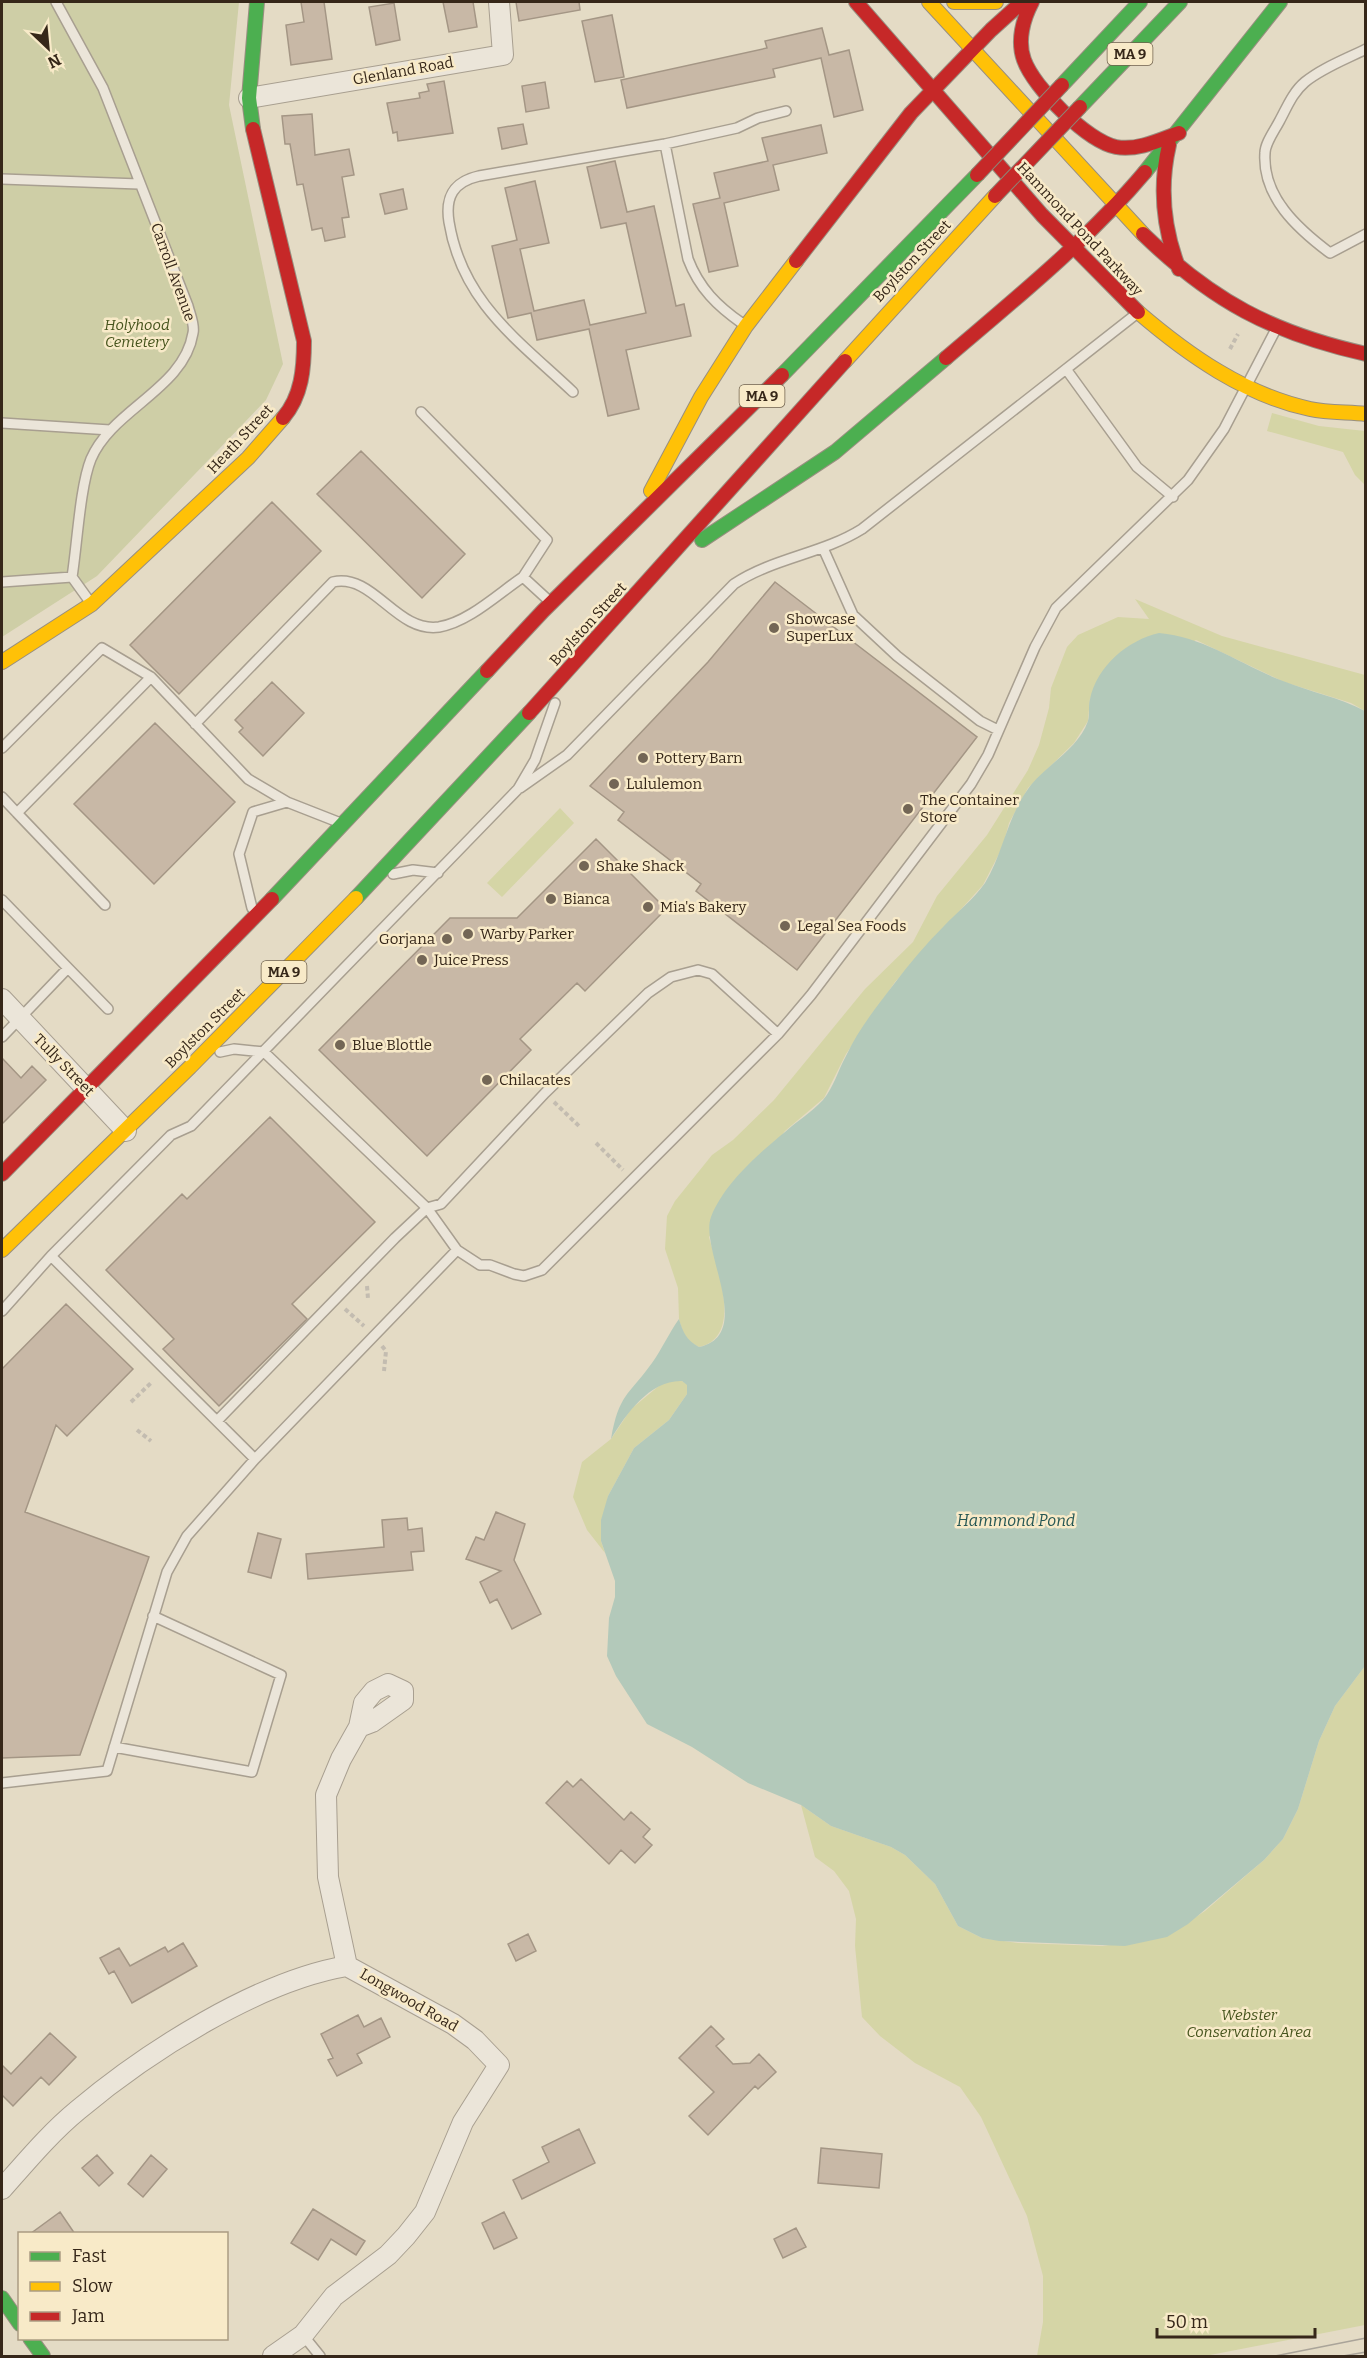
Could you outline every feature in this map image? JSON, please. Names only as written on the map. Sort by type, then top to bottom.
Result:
[{"type":"main road","name":"Heath Street","points":[[2,662],[92,604],[160,543],[248,458],[291,409],[304,372],[304,341],[255,147],[249,98],[257,2]]},
{"type":"main road","name":"Hammond Pond Parkway","points":[[856,2],[932,92],[1073,249],[1138,313],[1208,364],[1247,386],[1286,402],[1323,410],[1365,414]]},
{"type":"main road","points":[[929,2],[1115,208],[1179,269],[1231,306],[1276,330],[1319,344],[1365,354]]},
{"type":"main road","points":[[954,2],[974,4],[996,2]]},
{"type":"main road","points":[[638,517],[701,397],[746,326],[892,137],[972,49],[1022,2]]},
{"type":"main road","points":[[1032,2],[1023,23],[1022,49],[1025,60],[1038,82],[1082,128],[1104,144],[1116,147],[1140,146],[1179,133]]},
{"type":"main road","name":"Boylston Street","points":[[2,1174],[343,824],[551,603],[854,304],[1140,2]]},
{"type":"main road","name":"Boylston Street","points":[[2,1250],[126,1131],[360,894],[573,666],[885,314],[1180,2]]},
{"type":"main road","points":[[663,566],[835,452],[1073,249],[1115,208],[1169,145],[1280,2]]},
{"type":"main road","points":[[1169,145],[1164,171],[1162,206],[1168,238],[1179,269]]},
{"type":"main road","points":[[2,2298],[18,2321]]},
{"type":"main road","points":[[31,2340],[43,2356]]},
{"type":"street","name":"Glenland Road","points":[[249,98],[503,55],[505,45],[499,2]]},
{"type":"street","name":"Tully Street","points":[[2,999],[126,1131]]},
{"type":"street","points":[[347,1966],[328,1877],[326,1795],[341,1759],[359,1727]]},
{"type":"street","name":"Longwood Road","points":[[2,2189],[77,2110],[131,2070],[250,1999],[312,1975],[347,1966],[453,2024],[482,2047],[499,2065],[463,2122],[425,2212],[388,2255],[334,2296],[303,2335],[273,2356]]},
{"type":"lane","name":"Carroll Avenue","points":[[56,2],[103,88],[188,306],[194,332],[185,354],[171,375],[110,430],[91,459],[72,577]]},
{"type":"lane","points":[[1365,49],[1312,77],[1300,87],[1264,151],[1266,175],[1272,192],[1282,209],[1312,240],[1330,253],[1365,234]]},
{"type":"lane","points":[[573,392],[500,322],[473,291],[464,275],[451,232],[448,202],[458,183],[479,176],[665,144],[737,128],[758,118],[786,111]]},
{"type":"lane","points":[[665,144],[688,259],[694,276],[715,302],[746,326]]},
{"type":"lane","points":[[2,179],[139,184]]},
{"type":"lane","points":[[2,1311],[51,1256],[171,1135],[191,1126],[518,789],[567,755],[734,584],[754,572],[823,548],[862,530],[1138,313]]},
{"type":"lane","points":[[191,1066],[222,1051],[234,1049],[264,1052],[426,1208],[457,1250],[480,1265],[490,1265],[514,1274],[524,1276],[543,1270],[778,1034],[811,995],[946,819],[980,769],[1046,624],[1056,608],[1144,521],[1173,497],[1212,448],[1276,330]]},
{"type":"lane","points":[[1066,369],[1137,467],[1173,497]]},
{"type":"lane","points":[[195,724],[333,582],[342,580],[359,585],[412,624],[441,627],[467,615],[523,577],[547,540],[421,412]]},
{"type":"lane","points":[[2,423],[110,430]]},
{"type":"lane","points":[[823,548],[845,601],[853,615],[869,632],[980,721],[998,730]]},
{"type":"lane","points":[[2,582],[72,577],[92,604]]},
{"type":"lane","points":[[523,577],[551,603]]},
{"type":"lane","points":[[2,748],[102,648],[151,677],[248,779],[287,802],[343,824]]},
{"type":"lane","points":[[518,789],[535,760],[558,695],[573,666]]},
{"type":"lane","points":[[17,813],[151,677]]},
{"type":"lane","points":[[2,797],[105,905]]},
{"type":"lane","points":[[254,916],[238,854],[253,812],[287,802]]},
{"type":"lane","points":[[360,894],[396,873],[413,870],[438,873]]},
{"type":"lane","points":[[2,900],[108,1009]]},
{"type":"lane","points":[[2,1036],[68,968]]},
{"type":"lane","points":[[217,1421],[426,1208],[441,1204],[545,1093],[648,993],[671,976],[698,970],[712,974],[778,1034]]},
{"type":"lane","points":[[2,1784],[107,1771],[153,1616],[175,1553],[200,1519],[255,1459],[457,1250]]},
{"type":"lane","points":[[51,1256],[255,1459]]},
{"type":"lane","points":[[114,1747],[252,1772],[281,1675],[153,1616]]},
{"type":"lane","points":[[303,2335],[320,2356]]},
{"type":"path","points":[[1229,350],[1240,330]]},
{"type":"path","points":[[554,1101],[580,1127]]},
{"type":"path","points":[[596,1143],[624,1171]]},
{"type":"path","points":[[340,1305],[365,1328]]},
{"type":"path","points":[[382,1345],[386,1351],[384,1371]]},
{"type":"path","points":[[131,1402],[152,1382]]},
{"type":"path","points":[[137,1430],[151,1441]]},
{"type":"green space","name":"Holyhood Cemetery","points":[[2,2],[239,2],[229,105],[283,364],[266,400],[97,576],[2,637]]},
{"type":"green space","points":[[1272,413],[1319,426],[1365,431],[1365,485],[1355,475],[1343,452],[1267,431]]},
{"type":"green space","points":[[1135,599],[1222,636],[1365,675],[1365,711],[1351,703],[1284,682],[1196,640],[1090,698],[1088,721],[1074,743],[1028,788],[1009,823],[1003,846],[983,885],[895,982],[846,1054],[824,1098],[785,1131],[709,1237],[721,1282],[724,1316],[721,1330],[713,1341],[699,1347],[690,1342],[683,1333],[679,1319],[678,1288],[665,1249],[667,1216],[675,1201],[712,1155],[733,1140],[774,1100],[865,989],[913,942],[937,896],[987,835],[1028,770],[1039,745],[1049,708],[1051,688],[1067,647],[1078,635],[1118,617],[1149,619]]},
{"type":"green space","points":[[560,808],[574,823],[502,897],[487,883]]},
{"type":"green space","points":[[673,1380],[682,1381],[688,1385],[687,1394],[669,1420],[634,1448],[608,1496],[601,1541],[605,1553],[587,1530],[573,1497],[582,1462],[611,1439],[631,1409],[660,1385]]},
{"type":"green space","name":"Webster Conservation Area","points":[[1365,1666],[1365,2325],[1205,2356],[1037,2356],[1043,2322],[1043,2276],[1027,2216],[981,2117],[960,2087],[915,2063],[880,2036],[862,2017],[855,1946],[856,1919],[849,1891],[834,1871],[815,1857],[801,1805],[831,1826],[891,1847],[905,1855],[935,1884],[958,1926],[982,1938],[1018,1943],[1103,1946],[1167,1936],[1205,1911],[1264,1860],[1283,1839],[1298,1809],[1319,1741],[1335,1706]]},
{"type":"water","name":"Hammond Pond","points":[[1159,633],[1192,640],[1268,675],[1365,711],[1365,1666],[1335,1706],[1319,1741],[1298,1809],[1283,1839],[1264,1860],[1188,1924],[1167,1937],[1125,1946],[999,1941],[982,1938],[958,1926],[935,1884],[905,1855],[891,1847],[831,1826],[801,1805],[748,1783],[692,1747],[647,1724],[616,1676],[607,1656],[609,1618],[615,1597],[615,1581],[601,1541],[601,1520],[608,1496],[634,1448],[669,1420],[687,1394],[687,1385],[682,1381],[670,1382],[649,1392],[632,1409],[611,1439],[617,1413],[625,1397],[652,1363],[679,1319],[691,1342],[699,1347],[715,1339],[723,1326],[725,1309],[709,1231],[711,1217],[724,1193],[753,1160],[823,1100],[856,1037],[875,1010],[918,954],[985,883],[1015,812],[1028,789],[1069,749],[1083,731],[1088,721],[1089,702],[1094,687],[1107,665],[1125,648],[1147,636]]},
{"type":"building","points":[[301,2],[324,2],[332,59],[291,65],[286,25],[304,22]]},
{"type":"building","points":[[443,2],[473,2],[477,27],[449,32]]},
{"type":"building","points":[[516,2],[579,2],[580,10],[519,21]]},
{"type":"building","points":[[394,3],[400,40],[376,45],[369,7]]},
{"type":"building","points":[[612,15],[624,77],[595,82],[582,21]]},
{"type":"building","points":[[822,28],[829,55],[849,50],[863,110],[834,117],[821,58],[773,69],[775,77],[627,108],[621,80],[767,48],[765,41]]},
{"type":"building","points":[[444,81],[453,133],[398,141],[397,132],[393,133],[387,103],[420,98],[419,93],[429,91],[427,84]]},
{"type":"building","points":[[545,82],[549,108],[526,112],[522,86]]},
{"type":"building","points":[[312,114],[315,155],[349,149],[354,175],[342,177],[349,217],[342,218],[345,237],[325,241],[322,228],[312,230],[303,184],[297,185],[290,144],[285,144],[282,116]]},
{"type":"building","points":[[523,124],[527,144],[502,149],[498,128]]},
{"type":"building","points":[[821,125],[827,153],[773,165],[779,190],[724,203],[738,266],[709,272],[693,204],[720,198],[714,173],[768,161],[762,138]]},
{"type":"building","points":[[615,161],[627,212],[654,206],[676,306],[684,304],[691,336],[626,350],[639,409],[608,416],[589,329],[537,340],[531,313],[508,318],[492,246],[517,240],[505,188],[535,181],[549,243],[520,249],[534,311],[584,300],[590,325],[646,313],[626,223],[601,228],[587,167]]},
{"type":"building","points":[[403,189],[407,209],[385,214],[380,194]]},
{"type":"building","points":[[361,451],[465,554],[422,598],[317,494]]},
{"type":"building","points":[[272,502],[321,551],[179,694],[130,645]]},
{"type":"building","points":[[775,582],[977,737],[797,970],[696,891],[701,884],[618,820],[624,812],[590,786],[708,662]]},
{"type":"building","points":[[272,682],[304,713],[263,756],[239,732],[243,728],[235,720]]},
{"type":"building","points":[[155,723],[235,802],[154,884],[74,804]]},
{"type":"building","points":[[596,839],[666,909],[585,991],[577,983],[520,1039],[531,1050],[427,1156],[319,1050],[450,918],[517,918]]},
{"type":"building","points":[[2,1058],[21,1078],[32,1066],[46,1080],[2,1124]]},
{"type":"building","points":[[270,1117],[375,1222],[292,1304],[307,1319],[219,1406],[163,1349],[174,1339],[106,1270],[182,1194],[187,1199]]},
{"type":"building","points":[[66,1304],[133,1369],[67,1436],[56,1425],[25,1512],[149,1557],[80,1755],[2,1758],[2,1369]]},
{"type":"building","points":[[496,1512],[525,1524],[514,1560],[541,1614],[512,1629],[497,1599],[490,1603],[480,1582],[501,1571],[466,1559],[476,1537],[484,1540]]},
{"type":"building","points":[[407,1518],[408,1530],[422,1528],[424,1551],[411,1552],[413,1570],[308,1579],[306,1554],[384,1547],[382,1520]]},
{"type":"building","points":[[258,1533],[281,1539],[271,1578],[248,1572]]},
{"type":"building","points":[[581,1779],[624,1820],[631,1812],[650,1829],[643,1837],[652,1845],[635,1863],[621,1850],[609,1864],[546,1803],[567,1781],[573,1787]]},
{"type":"building","points":[[528,1934],[536,1951],[516,1961],[508,1944]]},
{"type":"building","points":[[183,1943],[197,1966],[132,2003],[114,1971],[109,1974],[100,1958],[119,1948],[130,1966],[165,1947],[168,1952]]},
{"type":"building","points":[[358,2015],[364,2027],[381,2018],[390,2037],[357,2054],[362,2063],[337,2076],[328,2060],[333,2058],[321,2034]]},
{"type":"building","points":[[711,2026],[724,2039],[716,2046],[733,2064],[750,2063],[759,2054],[776,2072],[758,2089],[755,2086],[708,2135],[689,2116],[714,2092],[679,2058]]},
{"type":"building","points":[[50,2033],[76,2057],[49,2085],[41,2077],[13,2106],[2,2095],[2,2065],[11,2074]]},
{"type":"building","points":[[579,2129],[595,2163],[522,2199],[513,2180],[549,2162],[542,2147]]},
{"type":"building","points":[[821,2148],[882,2154],[879,2188],[818,2183]]},
{"type":"building","points":[[97,2155],[113,2173],[99,2186],[82,2168]]},
{"type":"building","points":[[151,2155],[167,2169],[143,2197],[128,2184]]},
{"type":"building","points":[[313,2209],[365,2241],[356,2255],[331,2239],[318,2260],[291,2243]]},
{"type":"building","points":[[60,2212],[74,2232],[33,2232]]},
{"type":"building","points":[[504,2212],[517,2238],[494,2249],[482,2223]]},
{"type":"building","points":[[796,2228],[806,2247],[783,2258],[774,2239]]},
{"type":"tram line","points":[[1275,2356],[1366,2338]]},
{"type":"tram line","points":[[1343,2356],[1366,2352]]},
{"type":"traffic: fast","points":[[253,129],[249,98],[257,2]]},
{"type":"traffic: fast","points":[[1062,85],[1140,2]]},
{"type":"traffic: fast","points":[[1080,107],[1180,2]]},
{"type":"traffic: fast","points":[[1145,172],[1280,2]]},
{"type":"traffic: fast","points":[[782,375],[977,175]]},
{"type":"traffic: fast","points":[[702,540],[835,452],[946,358]]},
{"type":"traffic: fast","points":[[272,899],[487,671]]},
{"type":"traffic: fast","points":[[356,898],[529,713]]},
{"type":"traffic: fast","points":[[2,2298],[18,2321]]},
{"type":"traffic: fast","points":[[31,2340],[43,2356]]},
{"type":"traffic: slow","points":[[929,2],[1143,234]]},
{"type":"traffic: slow","points":[[954,2],[996,2]]},
{"type":"traffic: slow","points":[[845,361],[995,196]]},
{"type":"traffic: slow","points":[[651,491],[701,397],[746,326],[796,261]]},
{"type":"traffic: slow","points":[[1138,312],[1197,358],[1263,394],[1310,409],[1366,414]]},
{"type":"traffic: slow","points":[[2,662],[92,604],[248,458],[283,418]]},
{"type":"traffic: slow","points":[[2,1250],[190,1067],[356,898]]},
{"type":"traffic: jam","points":[[856,2],[1042,215],[1138,312]]},
{"type":"traffic: jam","points":[[796,261],[911,113],[991,30],[1022,2]]},
{"type":"traffic: jam","points":[[1032,2],[1022,30],[1022,53],[1030,72],[1039,85],[1063,112],[1091,135],[1116,147],[1148,144],[1179,133]]},
{"type":"traffic: jam","points":[[977,175],[1062,85]]},
{"type":"traffic: jam","points":[[995,196],[1080,107]]},
{"type":"traffic: jam","points":[[253,129],[304,341],[301,381],[294,400],[283,418]]},
{"type":"traffic: jam","points":[[1169,145],[1164,177],[1164,208],[1169,238],[1179,269]]},
{"type":"traffic: jam","points":[[946,358],[1074,246],[1145,172]]},
{"type":"traffic: jam","points":[[1143,234],[1194,278],[1245,311],[1301,336],[1366,354]]},
{"type":"traffic: jam","points":[[529,713],[845,361]]},
{"type":"traffic: jam","points":[[487,671],[543,611],[782,375]]},
{"type":"traffic: jam","points":[[2,1174],[272,899]]},
{"type":"place","name":"Showcase SuperLux","points":[[774,628]]},
{"type":"place","name":"Pottery Barn","points":[[643,758]]},
{"type":"place","name":"Lululemon","points":[[614,784]]},
{"type":"place","name":"The Container Store","points":[[908,809]]},
{"type":"place","name":"Shake Shack","points":[[584,866]]},
{"type":"place","name":"Bianca","points":[[551,899]]},
{"type":"place","name":"Mia's Bakery","points":[[648,907]]},
{"type":"place","name":"Legal Sea Foods","points":[[785,926]]},
{"type":"place","name":"Warby Parker","points":[[468,934]]},
{"type":"place","name":"Gorjana","points":[[447,939]]},
{"type":"place","name":"Juice Press","points":[[422,960]]},
{"type":"place","name":"Blue Blottle","points":[[340,1045]]},
{"type":"place","name":"Chilacates","points":[[487,1080]]}]
